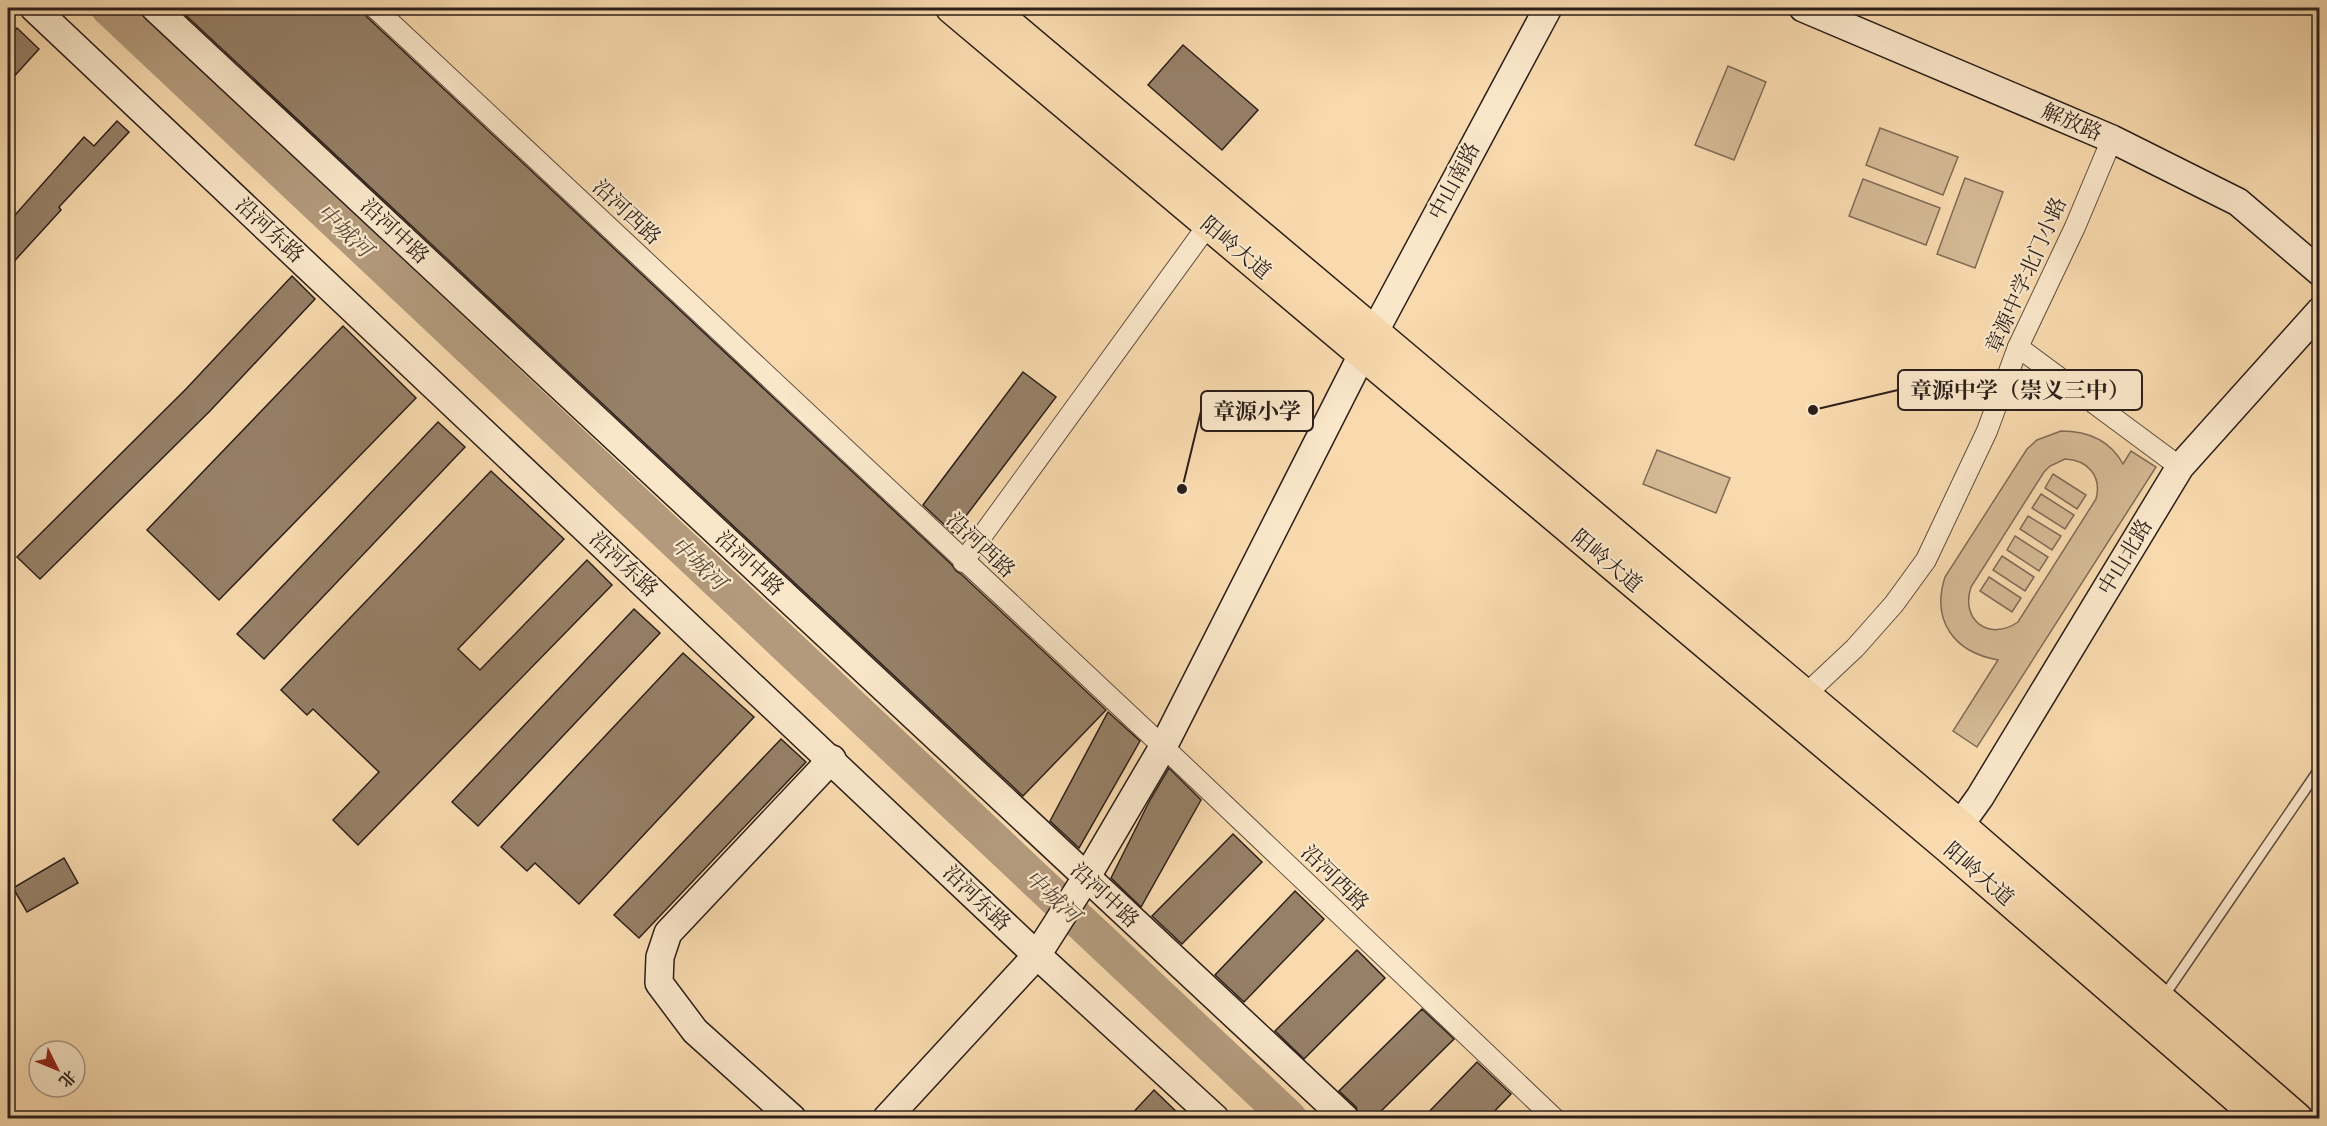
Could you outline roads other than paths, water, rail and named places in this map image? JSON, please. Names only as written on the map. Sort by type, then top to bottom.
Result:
[{"type":"main road","name":"阳岭大道","points":[[951,8],[1208,225],[1369,343],[1805,695],[1960,825],[2297,1119]]},
{"type":"main road","name":"阳岭大道","points":[[990,8],[1369,343],[2256,1117]]},
{"type":"street","name":"沿河东路","points":[[34,8],[832,759],[1044,944],[1215,1119]]},
{"type":"street","name":"沿河中路","points":[[155,8],[1081,886],[1345,1119]]},
{"type":"street","name":"沿河西路","points":[[375,8],[963,562],[1163,747],[1554,1119]]},
{"type":"street","name":"中山南路","points":[[887,1119],[1044,944],[1081,886],[1163,747],[1369,343],[1548,8]]},
{"type":"street","name":"解放路","points":[[1803,8],[2112,139],[2238,202],[2319,272]]},
{"type":"street","name":"章源中学北门小路","points":[[1805,695],[1855,648],[1894,604],[1926,560],[1987,430],[2018,346],[2075,227],[2112,139]]},
{"type":"street","points":[[963,562],[1208,225]]},
{"type":"street","name":"中山北路","points":[[1960,825],[1980,797],[2180,467],[2319,311]]},
{"type":"street","points":[[2018,346],[2180,467]]},
{"type":"street","points":[[792,1119],[695,1031],[659,983],[660,957],[668,933],[832,759]]},
{"type":"lane","points":[[2161,1000],[2319,768]]},
{"type":"waterway","name":"中城河","points":[[109,8],[1289,1118]]},
{"type":"place","name":"章源中学（崇义三中）","points":[[1813,410]]},
{"type":"place","name":"章源小学","points":[[1182,489]]}]
